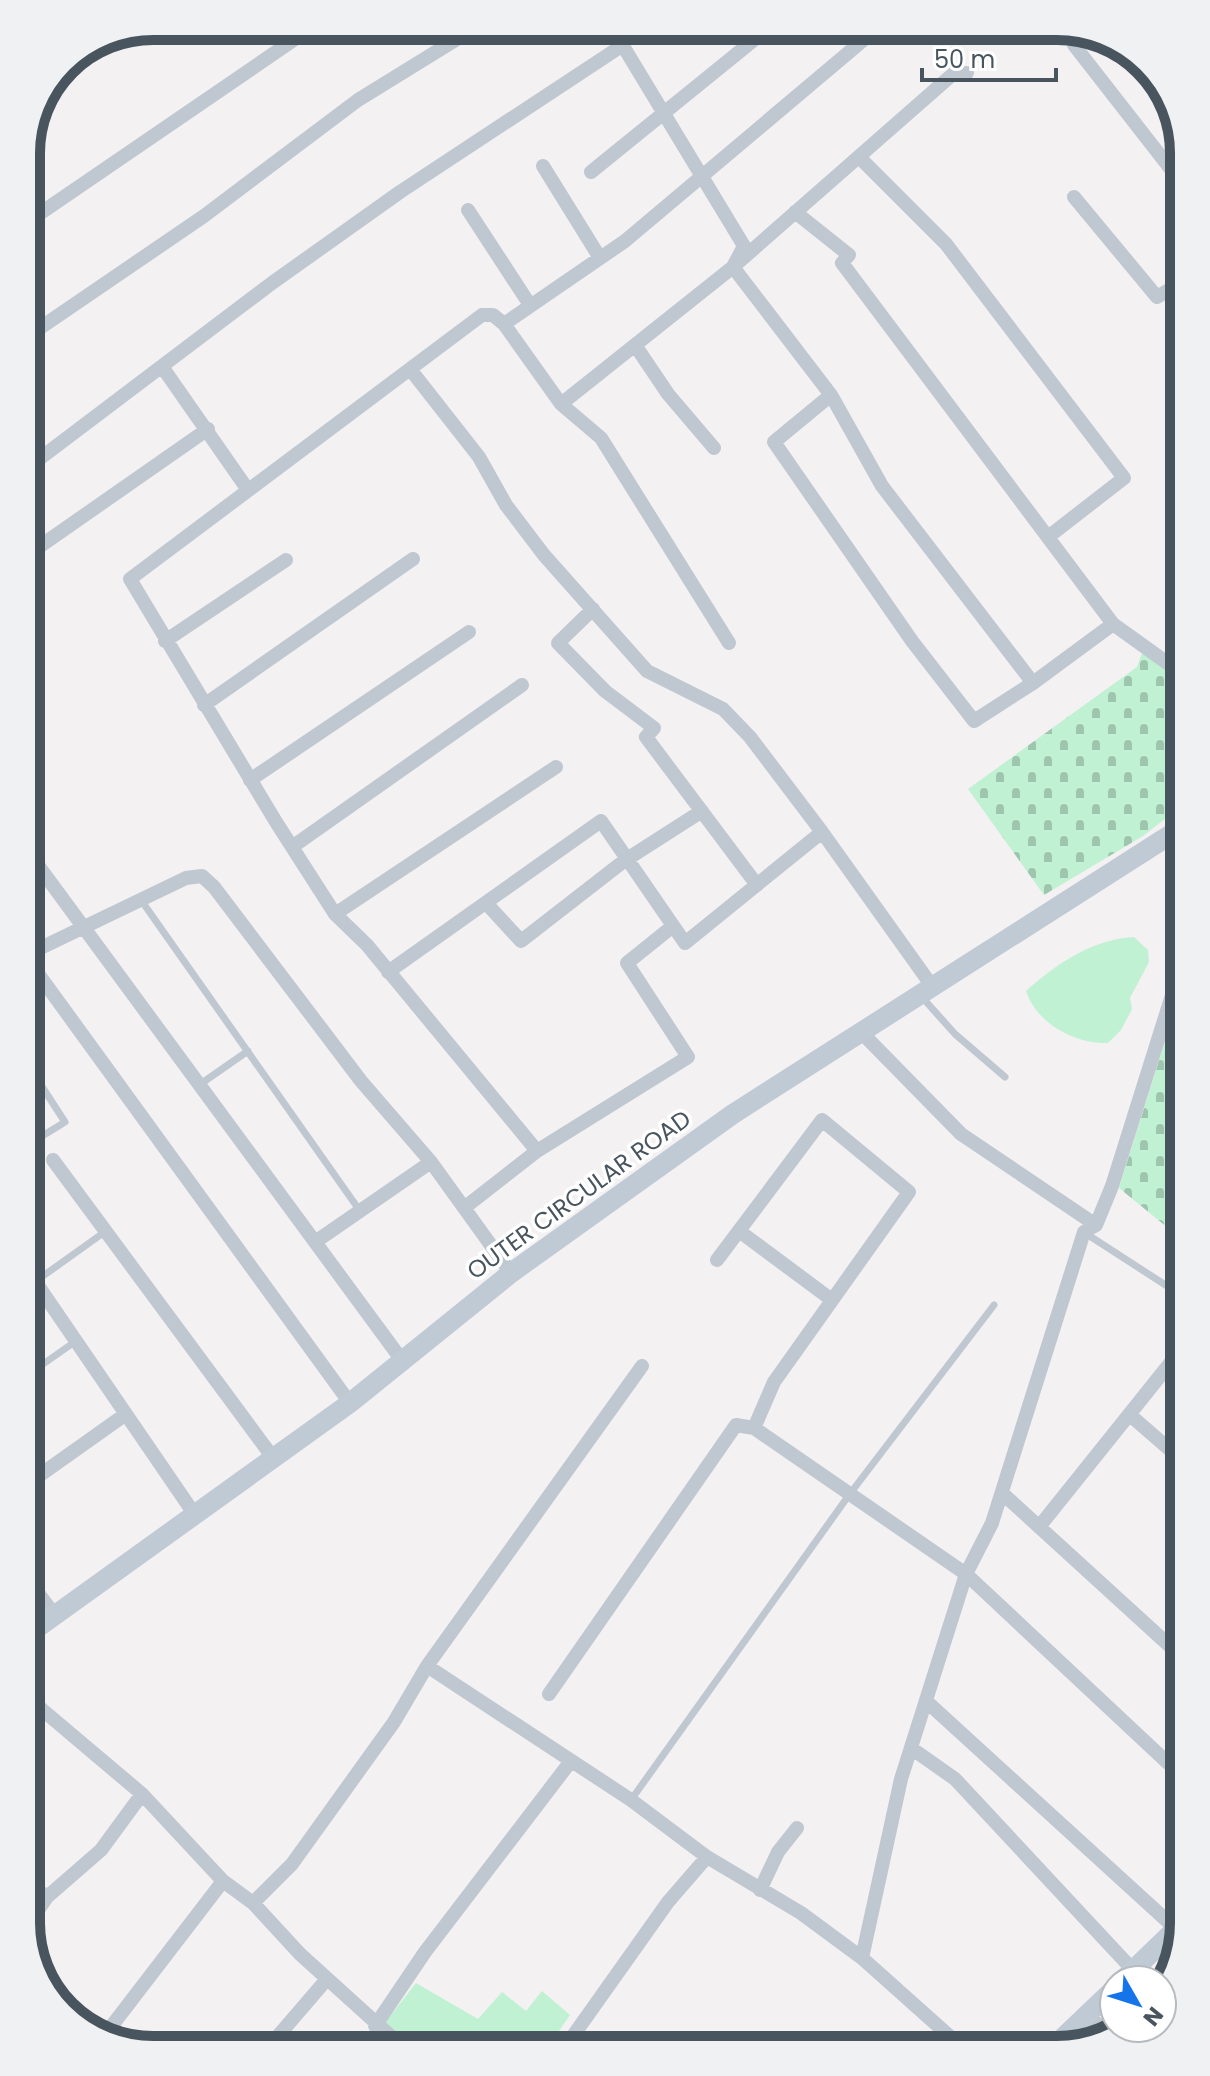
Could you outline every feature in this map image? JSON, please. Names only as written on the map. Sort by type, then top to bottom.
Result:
[{"type":"main road","name":"OUTER CIRCULAR ROAD","points":[[40,1627],[350,1403],[404,1363],[511,1273],[733,1114],[1170,835]]},
{"type":"main road","points":[[1139,1964],[1169,1935]]},
{"type":"main road","points":[[1065,2035],[1098,2004]]},
{"type":"street","points":[[40,213],[294,40]]},
{"type":"street","points":[[40,328],[204,216],[358,100],[455,40]]},
{"type":"street","points":[[620,40],[744,246],[733,267]]},
{"type":"street","points":[[591,172],[754,40]]},
{"type":"street","points":[[504,324],[600,258],[703,177],[864,40]]},
{"type":"street","points":[[40,459],[272,283],[400,192],[623,45]]},
{"type":"street","points":[[1074,45],[1170,168]]},
{"type":"street","points":[[561,404],[733,267],[953,74],[967,73]]},
{"type":"street","points":[[859,157],[946,244],[1124,478],[1048,537]]},
{"type":"street","points":[[543,166],[600,258]]},
{"type":"street","points":[[1074,197],[1157,297],[1170,289]]},
{"type":"street","points":[[468,210],[530,305]]},
{"type":"street","points":[[795,212],[849,255],[842,263],[1113,624],[1170,665]]},
{"type":"street","points":[[733,267],[831,395],[882,486],[1033,683]]},
{"type":"street","points":[[537,1151],[388,972],[335,914],[204,705],[130,579],[482,315],[493,315],[504,324],[561,404],[601,438],[729,643]]},
{"type":"street","points":[[635,345],[668,394],[714,448]]},
{"type":"street","points":[[163,368],[248,490]]},
{"type":"street","points":[[410,369],[479,457],[506,505],[647,671],[723,709],[750,737],[822,832],[926,990]]},
{"type":"street","points":[[831,395],[774,442],[912,641],[974,721],[1033,683],[1113,624]]},
{"type":"street","points":[[40,546],[208,429]]},
{"type":"street","points":[[204,705],[413,559]]},
{"type":"street","points":[[165,641],[286,560]]},
{"type":"street","points":[[593,609],[558,643],[605,691],[654,728],[646,737],[757,885]]},
{"type":"street","points":[[250,780],[469,632]]},
{"type":"street","points":[[292,847],[522,685]]},
{"type":"street","points":[[335,914],[556,767]]},
{"type":"street","points":[[486,903],[521,941],[627,859],[702,811]]},
{"type":"street","points":[[388,972],[601,821],[685,943],[822,832]]},
{"type":"street","points":[[40,869],[404,1363]]},
{"type":"street","points":[[40,949],[186,878],[202,876],[214,887],[361,1081],[431,1162],[511,1273]]},
{"type":"street","points":[[464,1208],[537,1151],[688,1057],[627,963],[673,926]]},
{"type":"street","points":[[40,975],[350,1403]]},
{"type":"street","points":[[862,1958],[911,1748],[966,1574],[992,1523],[1090,1229],[1112,1186],[1170,1002]]},
{"type":"street","points":[[861,1032],[961,1134],[1090,1229]]},
{"type":"street","points":[[717,1260],[822,1120],[909,1192],[774,1382],[754,1428]]},
{"type":"street","points":[[53,1160],[274,1459]]},
{"type":"street","points":[[315,1242],[431,1162]]},
{"type":"street","points":[[739,1231],[832,1300]]},
{"type":"street","points":[[40,1288],[195,1515]]},
{"type":"street","points":[[1039,1527],[1170,1364]]},
{"type":"street","points":[[253,1903],[292,1864],[394,1722],[427,1666],[642,1366]]},
{"type":"street","points":[[40,1475],[126,1414]]},
{"type":"street","points":[[1130,1415],[1170,1450]]},
{"type":"street","points":[[549,1694],[736,1425],[754,1428],[966,1574],[1170,1765]]},
{"type":"street","points":[[1002,1493],[1170,1646]]},
{"type":"street","points":[[40,1596],[56,1617]]},
{"type":"street","points":[[427,1666],[631,1800],[707,1857],[801,1913],[862,1958],[949,2036]]},
{"type":"street","points":[[926,1701],[1170,1916]]},
{"type":"street","points":[[40,1708],[142,1794],[223,1881],[253,1903],[388,2036]]},
{"type":"street","points":[[911,1748],[955,1779],[1118,1964]]},
{"type":"street","points":[[375,2026],[425,1952],[571,1761]]},
{"type":"street","points":[[40,1907],[47,1897],[101,1850],[142,1794]]},
{"type":"street","points":[[760,1890],[778,1852],[797,1828]]},
{"type":"street","points":[[573,2036],[668,1902],[707,1857]]},
{"type":"street","points":[[111,2027],[223,1881]]},
{"type":"street","points":[[40,1892],[47,1897]]},
{"type":"street","points":[[278,2036],[327,1979]]},
{"type":"street","points":[[1083,2018],[1098,2024]]},
{"type":"lane","points":[[141,900],[360,1211]]},
{"type":"lane","points":[[926,990],[955,1034],[1005,1077]]},
{"type":"lane","points":[[199,1085],[248,1051]]},
{"type":"lane","points":[[40,1084],[65,1122],[40,1137]]},
{"type":"lane","points":[[1090,1229],[1170,1287]]},
{"type":"lane","points":[[40,1266],[106,1231]]},
{"type":"lane","points":[[631,1800],[849,1495],[994,1305]]},
{"type":"lane","points":[[40,1366],[76,1341]]},
{"type":"green space","points":[[1144,648],[1170,667],[1170,815],[1143,836],[1044,895],[968,789],[1137,667]]},
{"type":"green space","points":[[1134,937],[1148,950],[1149,962],[1130,998],[1132,1009],[1121,1030],[1108,1043],[1070,1036],[1048,1022],[1031,1003],[1026,991],[1063,963],[1104,942]]},
{"type":"green space","points":[[1170,1026],[1170,1230],[1119,1188]]},
{"type":"green space","points":[[416,1983],[478,2019],[502,1992],[526,2011],[542,1991],[570,2015],[556,2036],[400,2036],[384,2024]]}]
